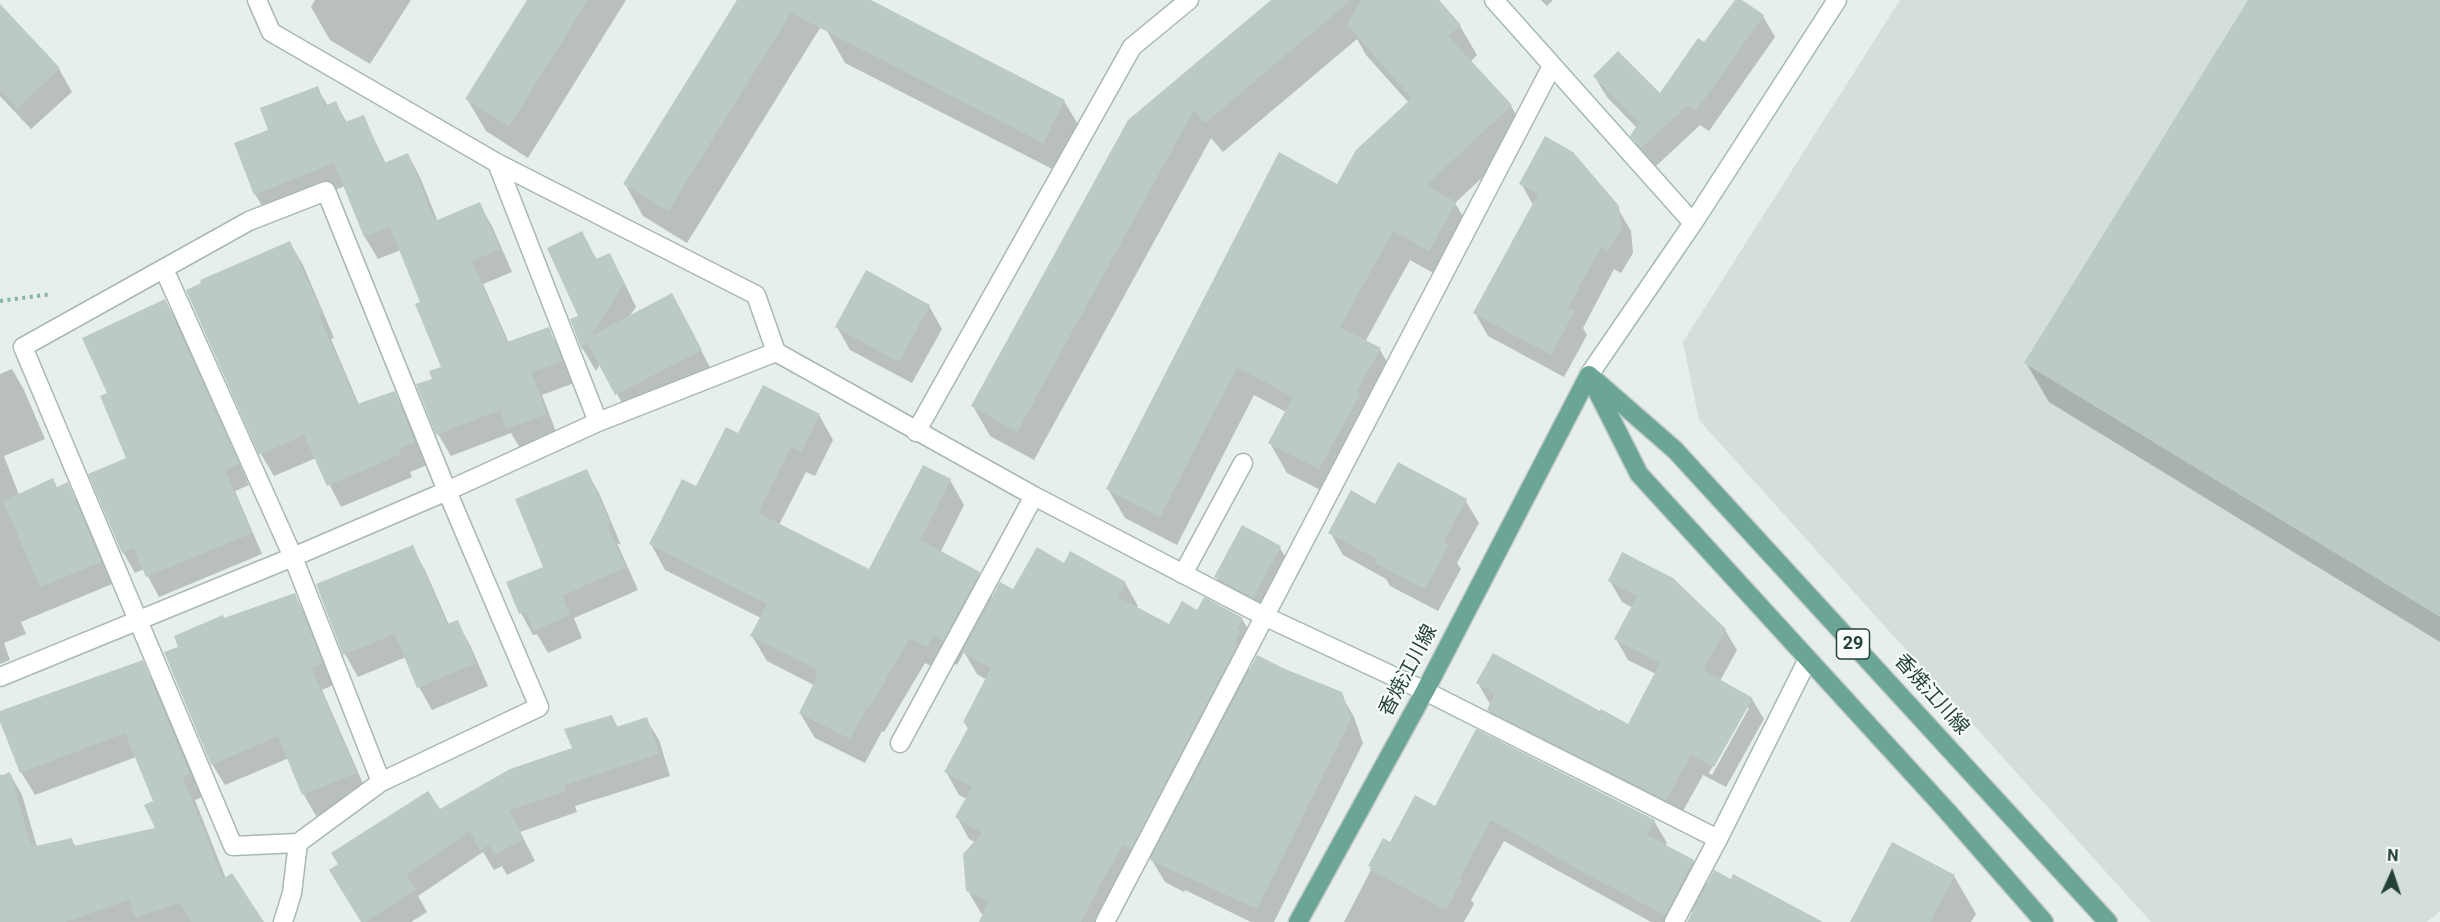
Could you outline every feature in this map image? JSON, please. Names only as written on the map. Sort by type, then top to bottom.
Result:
[{"type":"main road","name":"29","points":[[1589,375],[1639,474],[1947,811],[2044,922]]},
{"type":"main road","name":"香焼江川線","points":[[1298,922],[1425,691],[1589,375],[1676,450],[2108,922]]},
{"type":"street","points":[[258,0],[271,32],[497,163],[756,296],[776,352],[1034,496],[1264,616],[1425,691],[1718,839]]},
{"type":"street","points":[[916,432],[1132,48],[1189,0]]},
{"type":"street","points":[[1494,0],[1693,223]]},
{"type":"street","points":[[1589,375],[1693,223],[1837,0]]},
{"type":"street","points":[[1105,922],[1552,66]]},
{"type":"street","points":[[497,163],[598,422]]},
{"type":"street","points":[[326,191],[447,491],[539,706],[381,782],[298,843],[233,846],[23,347],[249,222],[326,191]]},
{"type":"street","points":[[164,269],[293,557],[381,782]]},
{"type":"street","points":[[0,677],[293,557],[447,491],[598,422],[776,352]]},
{"type":"street","points":[[1183,574],[1243,463]]},
{"type":"street","points":[[900,743],[1034,496]]},
{"type":"street","points":[[1674,922],[1808,659]]},
{"type":"street","points":[[283,922],[292,893],[298,843]]},
{"type":"shaded area","points":[[1900,0],[2440,0],[2440,911],[2427,922],[2151,922],[1699,420],[1683,342]]},
{"type":"building","points":[[527,0],[588,0],[509,126],[465,99]]},
{"type":"building","points":[[737,0],[871,0],[1065,100],[1043,143],[791,13],[668,211],[623,184]]},
{"type":"building","points":[[1271,0],[1351,0],[1205,123],[1194,110],[1017,432],[971,406],[1128,120]]},
{"type":"building","points":[[1361,0],[1439,0],[1461,25],[1448,36],[1512,105],[1426,185],[1456,202],[1429,251],[1393,231],[1340,327],[1381,348],[1356,392],[1360,394],[1319,469],[1268,443],[1293,397],[1237,367],[1160,517],[1106,489],[1279,152],[1337,184],[1356,150],[1412,98],[1347,25]]},
{"type":"building","points":[[1735,0],[1742,0],[1764,15],[1696,111],[1688,105],[1641,148],[1630,136],[1639,123],[1593,76],[1618,51],[1660,93],[1698,38],[1704,42]]},
{"type":"building","points":[[2248,0],[2440,0],[2440,617],[2024,363]]},
{"type":"building","points":[[0,4],[60,68],[18,108],[0,89]]},
{"type":"building","points":[[318,86],[325,106],[336,101],[345,122],[364,115],[384,163],[408,153],[435,221],[480,202],[500,249],[472,261],[507,342],[549,327],[562,361],[531,372],[547,414],[506,429],[500,410],[436,435],[416,384],[432,379],[429,371],[441,367],[415,304],[420,302],[390,227],[364,237],[334,163],[254,195],[234,143],[268,130],[260,108]]},
{"type":"building","points":[[1545,136],[1573,152],[1619,206],[1621,229],[1608,251],[1601,247],[1568,308],[1575,311],[1551,355],[1473,313],[1538,194],[1519,184]]},
{"type":"building","points":[[582,231],[596,259],[610,253],[624,283],[591,336],[672,293],[702,350],[615,395],[587,342],[582,350],[570,319],[578,316],[547,248]]},
{"type":"building","points":[[290,241],[323,315],[319,316],[357,404],[395,391],[415,443],[399,449],[401,454],[327,486],[304,435],[259,455],[186,290],[201,283],[200,280]]},
{"type":"building","points":[[866,270],[930,305],[899,362],[835,327]]},
{"type":"building","points":[[165,299],[239,464],[225,470],[252,533],[146,577],[133,548],[122,553],[88,474],[126,458],[100,396],[107,393],[82,338]]},
{"type":"building","points":[[763,385],[820,414],[801,452],[791,447],[758,513],[869,569],[923,465],[951,479],[920,540],[980,572],[943,641],[933,635],[927,647],[910,638],[850,739],[799,713],[817,677],[814,676],[818,670],[750,636],[767,604],[649,544],[682,479],[696,486],[726,427],[738,433]]},
{"type":"building","points":[[1398,462],[1467,499],[1443,542],[1449,545],[1425,589],[1375,563],[1377,559],[1328,533],[1351,490],[1375,504]]},
{"type":"building","points":[[587,469],[611,525],[606,523],[626,567],[562,596],[570,615],[534,631],[525,611],[519,614],[506,582],[543,567],[515,499]]},
{"type":"building","points":[[53,478],[57,487],[68,482],[101,562],[40,587],[3,501]]},
{"type":"building","points":[[1242,525],[1281,546],[1253,598],[1214,577]]},
{"type":"building","points":[[413,545],[447,624],[458,620],[476,663],[417,688],[395,634],[343,655],[316,584]]},
{"type":"building","points":[[1037,547],[1064,563],[1070,551],[1126,582],[1118,597],[1169,624],[1182,601],[1197,610],[1204,597],[1243,618],[1237,629],[1240,631],[1234,643],[1237,645],[1131,849],[1124,845],[1081,922],[979,922],[989,901],[966,891],[963,854],[982,833],[955,817],[972,787],[944,772],[969,726],[963,722],[991,668],[962,652],[1000,582],[1013,589]]},
{"type":"building","points":[[1622,552],[1673,578],[1726,629],[1703,670],[1753,698],[1714,767],[1691,755],[1666,800],[1487,710],[1495,693],[1476,683],[1493,653],[1628,724],[1660,663],[1614,639],[1637,596],[1608,581]]},
{"type":"building","points":[[295,593],[323,663],[311,668],[357,773],[302,795],[278,736],[211,765],[164,652],[178,647],[174,636],[223,615],[224,618]]},
{"type":"building","points":[[1257,655],[1342,692],[1351,719],[1257,909],[1150,860]]},
{"type":"building","points":[[143,660],[190,774],[183,777],[223,879],[232,873],[264,922],[191,922],[180,903],[135,918],[129,900],[65,922],[0,922],[0,775],[11,774],[31,847],[72,838],[74,846],[155,828],[144,805],[153,801],[125,733],[20,773],[0,722],[0,711]]},
{"type":"building","points":[[612,715],[616,727],[647,717],[659,754],[564,785],[566,791],[509,810],[524,839],[494,855],[489,845],[480,850],[470,831],[406,875],[416,890],[365,922],[361,922],[329,870],[338,864],[331,853],[428,791],[440,809],[510,769],[572,748],[564,729]]},
{"type":"building","points":[[1476,729],[1655,820],[1647,835],[1694,860],[1665,915],[1491,820],[1459,879],[1462,880],[1446,910],[1369,869],[1371,867],[1368,866],[1383,838],[1390,842],[1415,795],[1435,806]]},
{"type":"building","points":[[1892,842],[1955,875],[1930,922],[1850,922]]},
{"type":"building","points":[[1714,870],[1731,879],[1733,874],[1823,922],[1687,922]]}]
